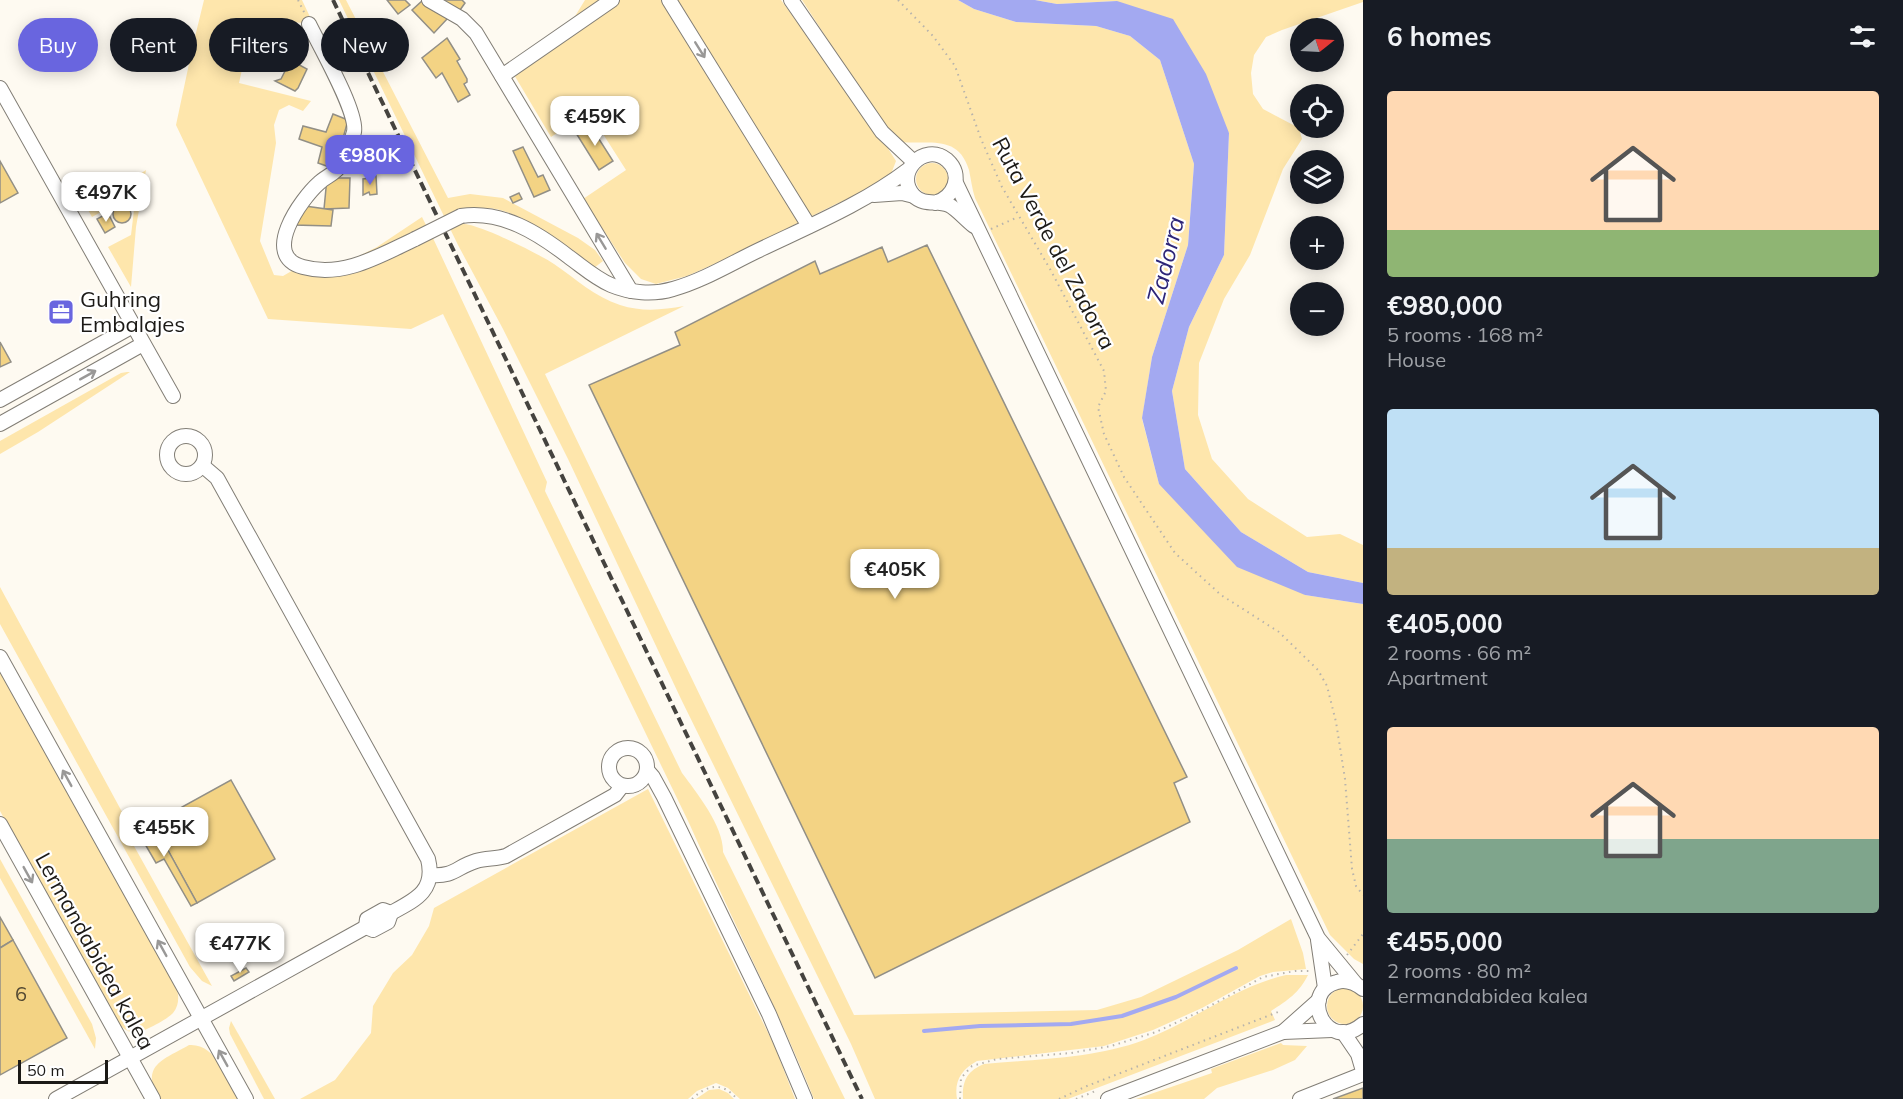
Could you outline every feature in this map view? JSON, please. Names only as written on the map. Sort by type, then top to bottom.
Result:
[{"type":"street","points":[[429,0],[462,19],[476,33],[631,291]]},
{"type":"street","points":[[502,76],[612,0]]},
{"type":"street","points":[[669,0],[809,226]]},
{"type":"street","points":[[791,0],[882,132],[911,165]]},
{"type":"street","points":[[309,24],[350,109],[354,131],[340,167],[318,183],[294,212],[286,230],[285,252],[289,259],[298,266],[309,269],[341,270],[372,259],[461,216],[474,214],[488,215],[524,227],[550,242],[609,284],[631,291],[674,289],[872,195],[921,157],[929,154],[938,155],[952,166],[956,183],[982,230],[1318,938],[1360,985]]},
{"type":"street","points":[[0,88],[173,396]]},
{"type":"street","points":[[911,165],[907,183],[914,196],[920,201],[949,206],[982,230]]},
{"type":"street","points":[[935,203],[949,196],[956,183]]},
{"type":"street","points":[[872,195],[902,193],[914,196]]},
{"type":"street","points":[[0,400],[133,326]]},
{"type":"street","points":[[0,424],[143,344]]},
{"type":"street","points":[[45,375],[55,394]]},
{"type":"street","points":[[56,1099],[366,927],[373,930],[388,921],[391,913],[421,895],[427,887],[430,875],[430,866],[425,851],[218,478],[203,465]]},
{"type":"street","points":[[0,657],[246,1099]]},
{"type":"street","points":[[629,747],[637,750],[646,762],[647,770],[644,778],[638,783],[622,786],[610,776],[608,768],[614,753],[629,747]]},
{"type":"street","points":[[647,770],[654,777],[764,1004],[805,1099]]},
{"type":"street","points":[[430,875],[452,874],[477,860],[506,856],[615,795],[622,786]]},
{"type":"street","name":"Lermandabidea kalea","points":[[0,824],[153,1099]]},
{"type":"street","points":[[1318,938],[1322,994],[1320,1017],[1325,1024],[1337,1031],[1358,1054]]},
{"type":"street","points":[[1283,1032],[1322,994],[1339,981],[1360,985]]},
{"type":"street","points":[[1108,1099],[1283,1032],[1357,1029],[1363,1024]]},
{"type":"street","points":[[1300,1099],[1363,1073],[1358,1054],[1363,1024]]},
{"type":"path","name":"Ruta Verde del Zadorra","points":[[898,0],[933,36],[954,66],[981,139],[1002,187],[1050,269],[1104,370],[1106,391],[1098,407],[1104,434],[1124,477],[1175,553],[1221,595],[1279,632],[1318,670],[1327,686],[1336,722],[1345,779],[1352,869],[1356,886],[1363,895]]},
{"type":"path","points":[[982,230],[1018,217]]},
{"type":"path","points":[[1345,957],[1363,934]]},
{"type":"path","points":[[960,1099],[961,1078],[972,1066],[997,1059],[1071,1053],[1111,1046],[1167,1027],[1263,977],[1295,971],[1313,971]]},
{"type":"path","points":[[1059,1099],[1278,1012]]},
{"type":"path","points":[[692,1099],[700,1091],[714,1086],[730,1092],[737,1099]]},
{"type":"shaded area","points":[[204,0],[302,0],[311,19],[309,20],[309,18],[209,18],[209,72],[241,72],[239,83],[311,101],[303,111],[289,105],[279,110],[274,125],[276,143],[260,241],[274,275],[283,276],[295,269],[307,273],[432,236],[547,482],[545,491],[682,773],[714,821],[722,842],[723,852],[845,1099],[814,1099],[689,823],[443,314],[411,329],[268,319],[176,125],[187,72],[197,72],[197,29]]},
{"type":"shaded area","points":[[339,0],[346,0],[355,18],[348,18]]},
{"type":"shaded area","points":[[585,0],[781,0],[875,128],[896,161],[888,182],[836,204],[687,276],[656,284],[641,279],[625,263],[583,199],[626,170],[589,112],[551,137],[513,73],[569,26]]},
{"type":"shaded area","points":[[802,0],[958,0],[974,9],[1016,22],[1096,26],[1130,36],[1160,60],[1194,164],[1188,245],[1152,357],[1142,419],[1159,484],[1305,595],[1363,604],[1363,964],[1354,959],[1330,935],[975,198],[969,170],[964,159],[950,146],[900,142],[879,119]]},
{"type":"shaded area","points":[[1035,0],[1363,0],[1363,2],[1317,18],[1290,18],[1290,27],[1266,37],[1254,55],[1251,73],[1253,94],[1263,109],[1290,123],[1290,138],[1302,139],[1295,150],[1290,150],[1290,158],[1283,169],[1250,255],[1224,299],[1199,363],[1198,415],[1212,459],[1248,499],[1307,537],[1340,534],[1363,545],[1363,583],[1308,572],[1241,532],[1185,469],[1172,391],[1189,327],[1224,255],[1229,133],[1117,1],[1057,4]]},
{"type":"shaded area","points":[[374,72],[383,72],[448,198],[470,194],[503,198],[578,238],[595,250],[603,261],[594,268],[538,227],[522,218],[490,208],[472,210],[453,227],[461,224],[481,228],[536,253],[611,302],[636,309],[652,310],[684,306],[545,374],[854,1015],[1097,1010],[1141,997],[1238,950],[1291,919],[1306,969],[1273,972],[1260,976],[1202,1008],[1153,1030],[1104,1046],[977,1061],[960,1077],[956,1093],[957,1099],[875,1099],[851,1044],[681,699],[568,459],[458,245]]},
{"type":"shaded area","points":[[932,163],[943,168],[948,179],[943,190],[932,195],[921,190],[916,179],[921,168]]},
{"type":"shaded area","points":[[146,170],[136,227],[131,287],[108,247],[131,235],[134,210],[128,197],[92,217],[87,208]]},
{"type":"shaded area","points":[[422,217],[427,227],[347,262],[377,247]]},
{"type":"shaded area","points":[[130,372],[0,454],[0,441],[121,373]]},
{"type":"shaded area","points":[[0,587],[134,834],[129,837],[212,986],[202,981],[190,967],[0,624]]},
{"type":"shaded area","points":[[0,672],[177,989],[178,1001],[173,1013],[143,1031],[134,1033],[118,1023],[0,811]]},
{"type":"shaded area","points":[[648,789],[775,1047],[795,1099],[740,1099],[728,1088],[716,1083],[697,1091],[688,1099],[300,1099],[335,1080],[371,1033],[373,1006],[393,973],[412,955],[429,926],[434,908]]},
{"type":"shaded area","points":[[0,859],[92,1024],[96,1038],[95,1049],[0,878]]},
{"type":"shaded area","points":[[1286,975],[1308,975],[1292,996],[1271,1011],[1275,1020],[1068,1099],[963,1099],[963,1087],[967,1077],[973,1070],[984,1064],[1085,1055],[1125,1046],[1179,1024],[1249,987]]},
{"type":"shaded area","points":[[1345,988],[1357,994],[1363,1006],[1357,1018],[1345,1024],[1333,1018],[1327,1006],[1333,994]]},
{"type":"shaded area","points":[[231,1021],[275,1099],[264,1099],[230,1034]]},
{"type":"shaded area","points":[[1281,1043],[1307,1046],[1295,1060],[1273,1070],[1217,1088],[1204,1099],[1136,1099],[1212,1073],[1211,1069]]},
{"type":"shaded area","points":[[189,1045],[198,1046],[213,1056],[220,1064],[238,1099],[159,1099],[154,1088],[153,1071],[163,1060]]},
{"type":"shaded area","points":[[719,1089],[734,1099],[696,1099],[709,1090]]},
{"type":"water","points":[[958,0],[1035,0],[1057,4],[1117,1],[1173,19],[1206,74],[1229,133],[1224,255],[1189,327],[1172,391],[1185,469],[1241,532],[1308,572],[1363,583],[1363,604],[1305,595],[1237,567],[1159,484],[1142,418],[1152,357],[1188,245],[1194,164],[1160,60],[1130,36],[1096,26],[1016,22],[974,9]]},
{"type":"building","points":[[387,0],[405,0],[410,5],[398,14]]},
{"type":"building","points":[[444,0],[462,0],[465,3],[460,10],[442,4]]},
{"type":"building","points":[[422,1],[448,18],[434,33],[412,10]]},
{"type":"building","points":[[447,38],[460,59],[457,61],[467,79],[464,84],[470,95],[458,102],[442,73],[436,78],[422,58]]},
{"type":"building","points":[[284,72],[306,72],[295,91],[275,81],[281,79]]},
{"type":"building","points":[[333,114],[348,120],[339,153],[337,152],[332,168],[318,163],[322,147],[299,139],[303,126],[326,132]]},
{"type":"building","points":[[590,125],[613,161],[599,170],[576,133]]},
{"type":"building","points":[[523,147],[538,177],[543,175],[550,190],[534,197],[513,151]]},
{"type":"building","points":[[0,161],[18,193],[0,203]]},
{"type":"building","points":[[370,175],[376,176],[377,194],[370,195],[369,192],[363,195],[363,179],[370,178]]},
{"type":"building","points":[[327,178],[350,178],[349,208],[324,209]]},
{"type":"building","points":[[519,193],[522,199],[513,203],[510,197]]},
{"type":"building","points":[[122,205],[128,208],[131,214],[128,220],[122,223],[116,220],[113,214],[116,208]]},
{"type":"building","points":[[305,206],[333,210],[331,226],[294,225]]},
{"type":"building","points":[[108,213],[115,227],[105,233],[97,219]]},
{"type":"building","points":[[927,245],[1187,777],[1174,783],[1190,822],[875,978],[589,385],[680,345],[675,332],[815,261],[820,274],[882,247],[888,262]]},
{"type":"building","points":[[0,342],[11,362],[0,367]]},
{"type":"building","points":[[231,780],[275,859],[197,903],[153,823]]},
{"type":"building","points":[[153,823],[197,903],[191,906],[164,859],[156,863],[138,832]]},
{"type":"building","points":[[0,917],[13,940],[0,948]]},
{"type":"building","points":[[13,940],[67,1038],[0,1075],[0,948]]},
{"type":"building","points":[[246,968],[249,972],[234,981],[231,976]]},
{"type":"building","points":[[1363,1088],[1363,1099],[1333,1099]]},
{"type":"waterway","points":[[924,1031],[980,1026],[1071,1024],[1122,1016],[1176,997],[1236,968]]},
{"type":"railway","points":[[333,0],[862,1099]]},
{"type":"place","name":"Guhring Embalajes","points":[[61,312]]},
{"type":"water label","name":"Zadorra","points":[[1165,260]]}]
